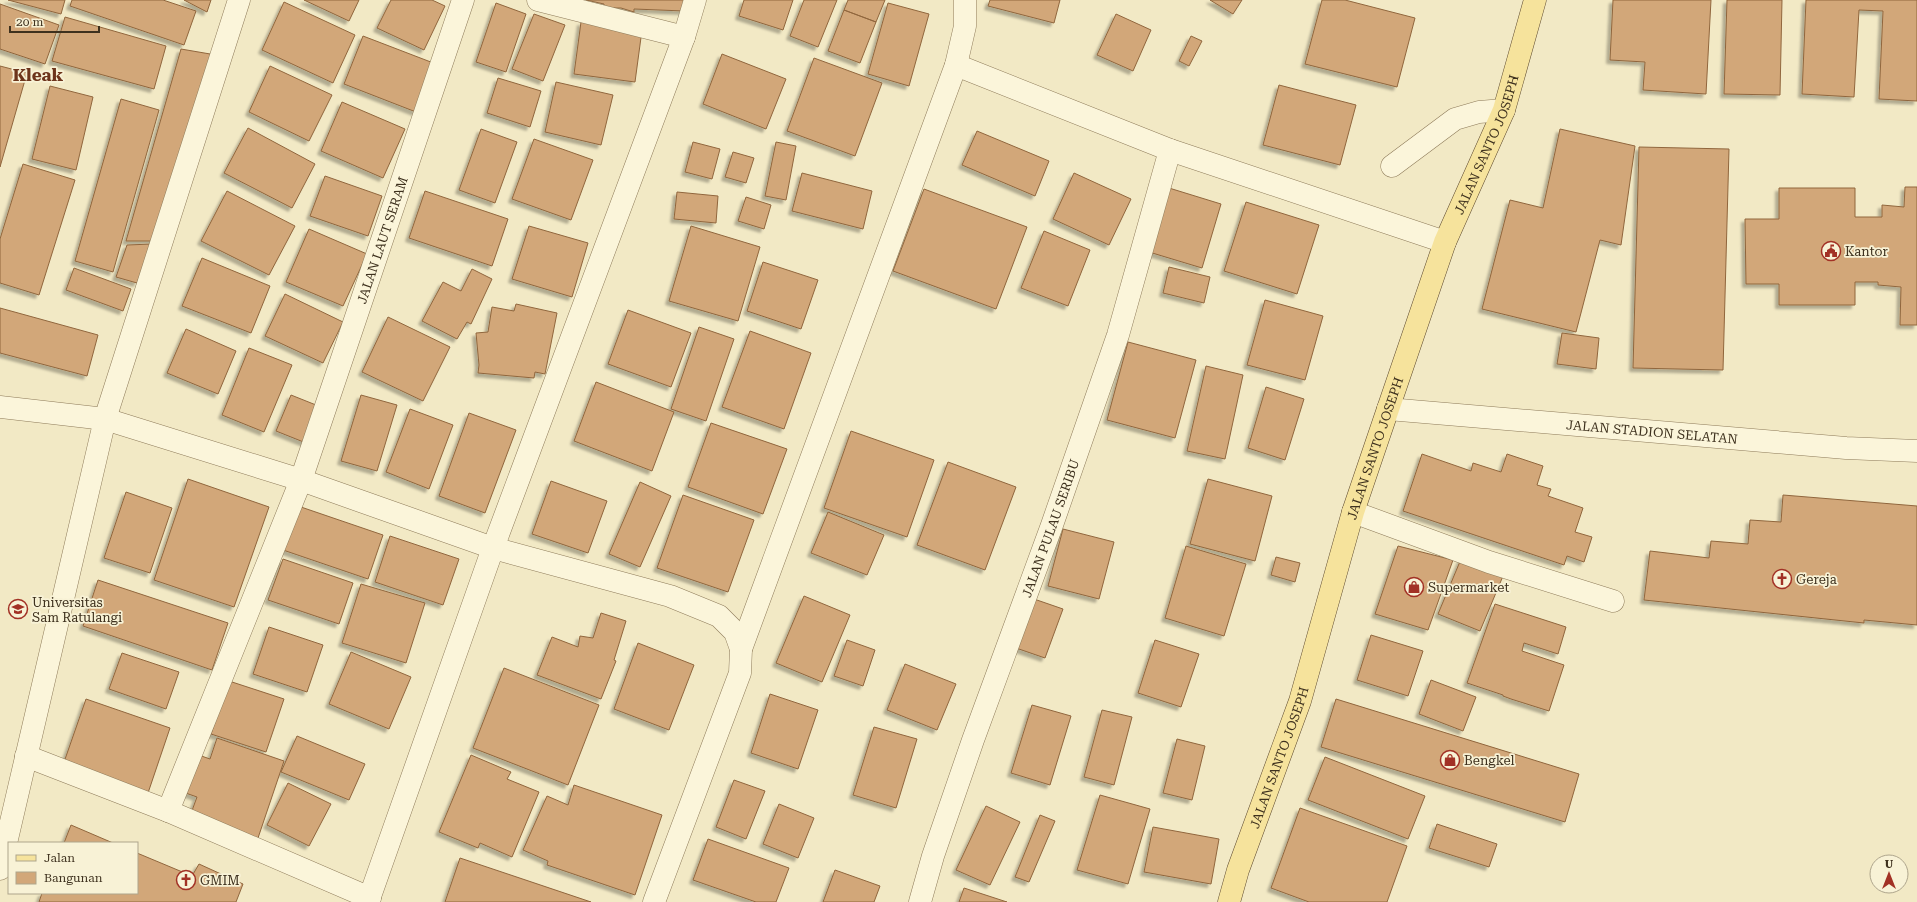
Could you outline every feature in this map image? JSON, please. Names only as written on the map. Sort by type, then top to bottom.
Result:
[{"type":"main road","name":"JALAN SANTO JOSEPH","points":[[1229,902],[1238,870],[1300,701],[1353,512],[1445,242],[1504,110],[1535,0]]},
{"type":"street","points":[[0,869],[105,419],[240,0]]},
{"type":"street","name":"JALAN LAUT SERAM","points":[[168,811],[300,480],[463,0]]},
{"type":"street","points":[[538,0],[684,37]]},
{"type":"street","points":[[26,756],[168,811],[369,900],[493,548],[684,37],[695,0]]},
{"type":"street","points":[[654,902],[740,673],[741,649],[956,65],[965,26],[966,0]]},
{"type":"street","points":[[956,65],[1170,150],[1445,242]]},
{"type":"street","points":[[1392,166],[1455,119],[1479,112],[1504,110]]},
{"type":"street","name":"JALAN PULAU SERIBU","points":[[920,902],[933,856],[973,740],[1052,525],[1118,335],[1170,150]]},
{"type":"street","points":[[0,407],[105,419],[300,480],[493,548],[670,596],[719,616],[735,632],[741,649]]},
{"type":"street","name":"JALAN STADION SELATAN","points":[[1388,409],[1846,448],[1917,451]]},
{"type":"street","points":[[1353,512],[1489,562],[1613,601]]},
{"type":"building","points":[[8,0],[65,0],[61,14]]},
{"type":"building","points":[[72,0],[163,0],[196,11],[184,45],[70,6]]},
{"type":"building","points":[[184,0],[211,0],[207,12]]},
{"type":"building","points":[[304,0],[359,0],[349,21]]},
{"type":"building","points":[[391,0],[432,0],[445,6],[424,50],[377,28]]},
{"type":"building","points":[[586,0],[684,0],[684,11],[634,9],[634,12],[621,8],[604,8],[604,4]]},
{"type":"building","points":[[744,0],[793,0],[783,30],[739,16]]},
{"type":"building","points":[[804,0],[837,0],[818,47],[790,36]]},
{"type":"building","points":[[848,0],[885,0],[876,22],[844,10]]},
{"type":"building","points":[[990,0],[1060,0],[1054,23],[988,6]]},
{"type":"building","points":[[1210,0],[1242,0],[1233,14]]},
{"type":"building","points":[[1322,0],[1345,0],[1415,18],[1397,87],[1305,64]]},
{"type":"building","points":[[1613,0],[1711,0],[1706,94],[1643,90],[1645,62],[1610,60]]},
{"type":"building","points":[[1727,0],[1782,0],[1780,95],[1724,94]]},
{"type":"building","points":[[1806,0],[1917,0],[1917,101],[1879,99],[1883,11],[1859,10],[1854,97],[1802,94]]},
{"type":"building","points":[[284,2],[355,35],[333,83],[262,50]]},
{"type":"building","points":[[496,3],[526,14],[506,72],[476,62]]},
{"type":"building","points":[[888,3],[929,14],[909,86],[868,74]]},
{"type":"building","points":[[0,4],[59,25],[45,64],[0,49]]},
{"type":"building","points":[[844,10],[876,22],[860,63],[828,51]]},
{"type":"building","points":[[534,14],[565,25],[543,81],[512,69]]},
{"type":"building","points":[[1116,14],[1151,30],[1133,71],[1097,55]]},
{"type":"building","points":[[65,17],[166,46],[154,89],[52,61]]},
{"type":"building","points":[[581,22],[642,30],[635,82],[574,74]]},
{"type":"building","points":[[363,36],[436,64],[416,112],[344,84]]},
{"type":"building","points":[[1191,36],[1202,41],[1189,66],[1179,61]]},
{"type":"building","points":[[181,49],[216,55],[156,241],[126,241]]},
{"type":"building","points":[[722,54],[786,79],[766,129],[703,104]]},
{"type":"building","points":[[814,58],[882,83],[855,156],[787,131]]},
{"type":"building","points":[[0,66],[27,73],[0,167]]},
{"type":"building","points":[[270,66],[332,95],[309,141],[249,112]]},
{"type":"building","points":[[498,78],[541,91],[530,127],[487,113]]},
{"type":"building","points":[[556,82],[613,95],[601,145],[545,132]]},
{"type":"building","points":[[1279,85],[1356,105],[1340,165],[1263,145]]},
{"type":"building","points":[[50,86],[93,97],[76,170],[32,159]]},
{"type":"building","points":[[121,99],[159,110],[113,272],[75,261]]},
{"type":"building","points":[[342,102],[405,129],[383,178],[321,151]]},
{"type":"building","points":[[248,128],[315,164],[292,208],[224,173]]},
{"type":"building","points":[[481,129],[517,142],[495,203],[459,190]]},
{"type":"building","points":[[1560,129],[1635,146],[1621,245],[1600,240],[1576,332],[1482,309],[1510,200],[1543,208]]},
{"type":"building","points":[[977,131],[1049,161],[1035,196],[962,165]]},
{"type":"building","points":[[534,139],[593,160],[571,220],[512,199]]},
{"type":"building","points":[[693,142],[720,149],[712,179],[685,172]]},
{"type":"building","points":[[776,142],[796,146],[786,200],[765,196]]},
{"type":"building","points":[[1639,147],[1729,149],[1723,370],[1633,368]]},
{"type":"building","points":[[733,152],[754,158],[746,183],[725,177]]},
{"type":"building","points":[[23,164],[75,180],[39,295],[0,283],[0,239]]},
{"type":"building","points":[[802,173],[872,191],[863,229],[792,211]]},
{"type":"building","points":[[1074,173],[1131,199],[1109,245],[1053,219]]},
{"type":"building","points":[[325,176],[382,196],[368,236],[310,216]]},
{"type":"building","name":"Kantor","points":[[1905,187],[1917,187],[1917,325],[1900,325],[1901,287],[1878,285],[1878,282],[1855,282],[1855,305],[1779,305],[1779,284],[1746,284],[1745,219],[1779,219],[1779,188],[1855,188],[1855,217],[1882,217],[1882,205],[1904,207]]},
{"type":"building","points":[[1169,188],[1221,204],[1202,268],[1149,252]]},
{"type":"building","points":[[924,189],[1027,227],[996,309],[893,271]]},
{"type":"building","points":[[227,191],[295,226],[269,275],[201,241]]},
{"type":"building","points":[[425,191],[508,219],[492,266],[409,238]]},
{"type":"building","points":[[677,192],[718,196],[716,223],[674,219]]},
{"type":"building","points":[[746,197],[771,205],[764,229],[738,221]]},
{"type":"building","points":[[1246,202],[1319,225],[1297,294],[1224,271]]},
{"type":"building","points":[[529,226],[588,243],[572,297],[512,279]]},
{"type":"building","points":[[691,226],[760,247],[738,321],[669,301]]},
{"type":"building","points":[[309,229],[367,254],[343,306],[286,282]]},
{"type":"building","points":[[1044,231],[1090,250],[1068,306],[1021,288]]},
{"type":"building","points":[[152,244],[137,283],[116,277],[127,245]]},
{"type":"building","points":[[202,258],[270,286],[251,333],[182,306]]},
{"type":"building","points":[[763,262],[818,280],[801,329],[747,311]]},
{"type":"building","points":[[1169,267],[1210,277],[1204,303],[1163,293]]},
{"type":"building","points":[[74,268],[131,289],[123,311],[66,290]]},
{"type":"building","points":[[472,269],[492,279],[471,324],[467,322],[457,339],[422,321],[443,282],[461,291]]},
{"type":"building","points":[[285,294],[343,322],[323,363],[265,336]]},
{"type":"building","points":[[1265,300],[1323,316],[1305,380],[1247,365]]},
{"type":"building","points":[[516,304],[557,313],[545,374],[535,372],[534,378],[478,373],[479,365],[476,333],[488,332],[492,307],[514,311]]},
{"type":"building","points":[[0,308],[98,335],[87,376],[0,353]]},
{"type":"building","points":[[628,310],[691,333],[671,387],[608,364]]},
{"type":"building","points":[[388,317],[450,347],[423,401],[362,372]]},
{"type":"building","points":[[699,327],[734,339],[706,421],[671,409]]},
{"type":"building","points":[[186,329],[236,351],[218,394],[167,373]]},
{"type":"building","points":[[750,331],[811,353],[784,429],[722,407]]},
{"type":"building","points":[[1562,333],[1599,338],[1596,369],[1557,364]]},
{"type":"building","points":[[1128,342],[1196,360],[1175,438],[1107,420]]},
{"type":"building","points":[[249,348],[292,365],[264,432],[222,415]]},
{"type":"building","points":[[1206,366],[1243,375],[1225,459],[1187,451]]},
{"type":"building","points":[[596,382],[674,412],[652,471],[574,441]]},
{"type":"building","points":[[1266,387],[1304,399],[1285,460],[1248,448]]},
{"type":"building","points":[[291,395],[321,407],[306,443],[276,431]]},
{"type":"building","points":[[361,395],[397,405],[377,471],[341,461]]},
{"type":"building","points":[[410,409],[453,425],[429,489],[386,472]]},
{"type":"building","points":[[469,413],[516,430],[485,513],[439,496]]},
{"type":"building","points":[[711,423],[787,449],[763,514],[688,487]]},
{"type":"building","points":[[851,431],[934,460],[907,537],[824,508]]},
{"type":"building","points":[[1422,454],[1471,471],[1473,463],[1501,472],[1507,454],[1543,466],[1537,485],[1551,489],[1548,496],[1583,508],[1575,532],[1592,537],[1584,562],[1567,556],[1564,565],[1403,511]]},
{"type":"building","points":[[948,462],[1016,487],[985,570],[917,545]]},
{"type":"building","points":[[188,479],[269,507],[234,607],[154,580]]},
{"type":"building","points":[[1208,479],[1272,496],[1255,561],[1190,544]]},
{"type":"building","points":[[551,481],[607,501],[588,553],[532,534]]},
{"type":"building","points":[[640,482],[671,496],[640,567],[609,554]]},
{"type":"building","points":[[126,492],[172,508],[150,573],[104,558]]},
{"type":"building","points":[[683,495],[754,520],[728,592],[657,568]]},
{"type":"building","name":"Gereja","points":[[1783,495],[1917,506],[1917,625],[1864,620],[1864,623],[1644,600],[1650,551],[1709,558],[1711,541],[1748,544],[1750,520],[1781,522]]},
{"type":"building","points":[[298,506],[383,535],[368,579],[283,550]]},
{"type":"building","points":[[828,512],[884,535],[867,575],[811,553]]},
{"type":"building","points":[[1063,529],[1114,542],[1099,599],[1048,586]]},
{"type":"building","points":[[390,536],[459,559],[443,605],[375,582]]},
{"type":"building","points":[[1186,546],[1246,564],[1224,636],[1165,618]]},
{"type":"building","name":"Supermarket","points":[[1398,546],[1453,560],[1428,630],[1375,614]]},
{"type":"building","points":[[1276,557],[1300,563],[1295,582],[1271,575]]},
{"type":"building","points":[[283,559],[353,583],[339,624],[268,600]]},
{"type":"building","points":[[1461,559],[1503,576],[1480,631],[1438,614]]},
{"type":"building","points":[[98,580],[228,623],[212,670],[83,626]]},
{"type":"building","points":[[361,584],[425,603],[406,663],[342,643]]},
{"type":"building","points":[[804,596],[850,615],[822,682],[776,663]]},
{"type":"building","points":[[1034,599],[1063,609],[1045,658],[1016,648]]},
{"type":"building","points":[[1495,604],[1566,627],[1558,654],[1524,643],[1522,651],[1564,665],[1549,711],[1467,683]]},
{"type":"building","points":[[601,613],[626,621],[614,660],[616,661],[601,699],[537,675],[552,637],[578,647],[580,636],[593,638]]},
{"type":"building","points":[[269,627],[323,645],[307,692],[253,674]]},
{"type":"building","points":[[1371,635],[1423,651],[1408,696],[1357,680]]},
{"type":"building","points":[[847,640],[875,650],[863,686],[834,676]]},
{"type":"building","points":[[1155,640],[1199,654],[1181,707],[1138,693]]},
{"type":"building","points":[[638,643],[694,665],[669,730],[614,709]]},
{"type":"building","points":[[351,652],[411,677],[389,729],[329,704]]},
{"type":"building","points":[[122,653],[179,672],[166,709],[109,689]]},
{"type":"building","points":[[905,664],[956,684],[937,730],[887,710]]},
{"type":"building","points":[[504,668],[599,705],[568,785],[473,748]]},
{"type":"building","points":[[1431,680],[1476,697],[1463,731],[1419,714]]},
{"type":"building","points":[[229,681],[284,699],[266,752],[211,734]]},
{"type":"building","points":[[770,694],[818,710],[798,769],[751,753]]},
{"type":"building","points":[[86,699],[170,728],[148,793],[63,765]]},
{"type":"building","name":"Bengkel","points":[[1336,699],[1579,774],[1565,822],[1321,747]]},
{"type":"building","points":[[1032,705],[1071,716],[1050,785],[1011,773]]},
{"type":"building","points":[[1102,710],[1132,717],[1114,785],[1084,777]]},
{"type":"building","points":[[874,727],[917,739],[896,808],[853,795]]},
{"type":"building","points":[[297,736],[365,764],[349,800],[281,772]]},
{"type":"building","points":[[217,738],[284,761],[258,838],[190,816],[197,797],[180,791],[193,753],[210,759]]},
{"type":"building","points":[[1177,739],[1205,746],[1192,800],[1163,793]]},
{"type":"building","points":[[471,755],[511,772],[507,779],[539,792],[512,857],[480,843],[478,848],[439,832]]},
{"type":"building","points":[[1325,757],[1425,796],[1408,839],[1308,800]]},
{"type":"building","points":[[734,780],[765,791],[746,839],[716,827]]},
{"type":"building","points":[[288,783],[331,804],[309,846],[267,825]]},
{"type":"building","points":[[574,785],[662,815],[635,895],[547,865],[548,861],[523,850],[547,796],[568,805]]},
{"type":"building","points":[[1100,795],[1150,809],[1128,884],[1077,870]]},
{"type":"building","points":[[779,804],[814,818],[798,858],[763,844]]},
{"type":"building","points":[[986,806],[1020,822],[990,885],[956,870]]},
{"type":"building","points":[[1300,808],[1407,846],[1387,902],[1309,902],[1271,888]]},
{"type":"building","points":[[1040,815],[1055,821],[1029,882],[1015,877]]},
{"type":"building","points":[[1437,824],[1497,844],[1489,867],[1429,848]]},
{"type":"building","points":[[71,825],[111,842],[64,842]]},
{"type":"building","points":[[1153,827],[1219,839],[1211,884],[1144,872]]},
{"type":"building","points":[[708,839],[789,868],[776,902],[756,902],[693,880]]},
{"type":"building","name":"GMIM","points":[[138,853],[192,876],[199,864],[243,884],[236,902],[39,902],[42,894],[138,894]]},
{"type":"building","points":[[460,858],[591,902],[445,902]]},
{"type":"building","points":[[835,870],[880,886],[874,902],[823,902]]},
{"type":"building","points":[[964,888],[1007,902],[959,902]]},
{"type":"place","name":"Kantor","points":[[1831,251]]},
{"type":"place","name":"Gereja","points":[[1782,579]]},
{"type":"place","name":"Supermarket","points":[[1414,587]]},
{"type":"place","name":"Universitas Sam Ratulangi","points":[[18,609]]},
{"type":"place","name":"Bengkel","points":[[1450,760]]},
{"type":"place","name":"GMIM","points":[[186,880]]},
{"type":"district","name":"Kleak","points":[[38,75]]}]
